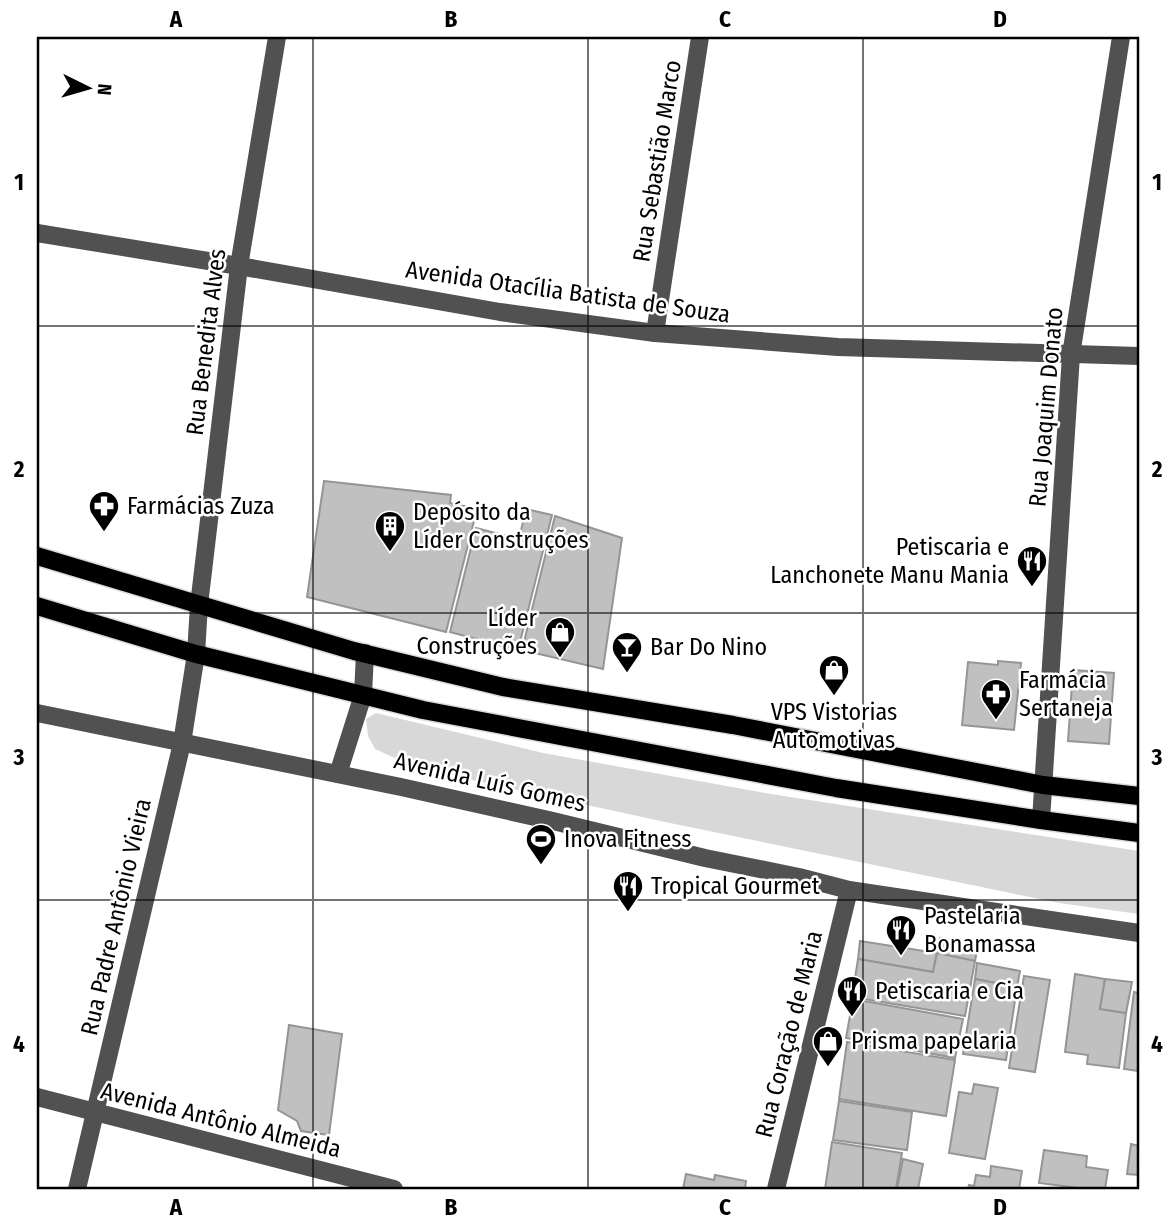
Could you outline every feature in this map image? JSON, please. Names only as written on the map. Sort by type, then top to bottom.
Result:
[{"type":"main road","points":[[37,556],[365,653],[503,687],[733,726],[1043,785],[1139,796]]},
{"type":"main road","points":[[37,606],[196,654],[423,710],[836,788],[1139,833]]},
{"type":"street","name":"Rua Benedita Alves","points":[[196,654],[199,606],[239,266],[277,37]]},
{"type":"street","name":"Rua Sebastião Marco","points":[[655,333],[700,37]]},
{"type":"street","name":"Rua Joaquim Donato","points":[[1041,820],[1071,355],[1121,37]]},
{"type":"street","name":"Avenida Otacília Batista de Souza","points":[[37,233],[500,312],[655,333],[838,346],[1139,356]]},
{"type":"street","points":[[338,774],[363,695],[365,653]]},
{"type":"street","name":"Rua Padre Antônio Vieira","points":[[76,1189],[182,743],[196,654]]},
{"type":"street","name":"Avenida Luís Gomes","points":[[37,713],[528,815],[849,890],[1139,933]]},
{"type":"street","name":"Rua Coração de Maria","points":[[776,1189],[849,890]]},
{"type":"street","name":"Avenida Antônio Almeida","points":[[37,1097],[394,1189]]},
{"type":"shaded area","points":[[376,713],[543,753],[771,794],[1139,851],[1139,914],[1059,903],[417,768],[375,749],[368,736],[366,719]]},
{"type":"building","name":"Depósito da Líder Construções","points":[[324,481],[451,495],[450,503],[477,509],[446,632],[307,597]]},
{"type":"building","points":[[526,509],[552,515],[518,650],[450,632],[476,528],[519,539]]},
{"type":"building","points":[[555,516],[622,538],[603,669],[522,650]]},
{"type":"building","points":[[998,661],[1021,663],[1014,730],[962,725],[968,662],[998,665]]},
{"type":"building","points":[[1073,670],[1114,673],[1109,744],[1068,741]]},
{"type":"building","points":[[940,938],[978,945],[975,961],[937,953]]},
{"type":"building","points":[[860,941],[937,953],[933,972],[858,959]]},
{"type":"building","points":[[937,953],[975,961],[965,1016],[852,997],[858,959],[933,972]]},
{"type":"building","points":[[977,963],[1020,971],[1017,987],[975,979]]},
{"type":"building","points":[[1075,974],[1105,979],[1100,1009],[1126,1013],[1119,1068],[1087,1064],[1088,1055],[1065,1052]]},
{"type":"building","points":[[1024,976],[1050,980],[1035,1072],[1009,1068]]},
{"type":"building","points":[[975,979],[1017,987],[1006,1060],[963,1054]]},
{"type":"building","points":[[1105,979],[1132,982],[1126,1013],[1100,1009]]},
{"type":"building","points":[[1134,992],[1139,993],[1139,1071],[1124,1069]]},
{"type":"building","points":[[853,999],[963,1019],[955,1058],[846,1038]]},
{"type":"building","points":[[289,1025],[342,1034],[329,1135],[301,1131],[297,1121],[278,1110]]},
{"type":"building","points":[[847,1042],[955,1060],[946,1116],[839,1099]]},
{"type":"building","points":[[974,1084],[998,1088],[985,1159],[949,1153],[959,1092],[972,1094]]},
{"type":"building","points":[[839,1101],[912,1112],[907,1150],[833,1140]]},
{"type":"building","points":[[832,1142],[902,1153],[896,1189],[825,1189]]},
{"type":"building","points":[[1131,1144],[1139,1146],[1139,1175],[1127,1174]]},
{"type":"building","points":[[1044,1150],[1087,1156],[1086,1167],[1108,1170],[1105,1189],[1039,1183]]},
{"type":"building","points":[[903,1159],[923,1164],[918,1189],[897,1189]]},
{"type":"building","points":[[991,1166],[1022,1171],[1019,1189],[968,1189],[969,1185],[974,1186],[976,1175],[990,1177]]},
{"type":"building","points":[[686,1174],[714,1180],[715,1175],[746,1181],[745,1189],[683,1189]]},
{"type":"place","name":"Farmácias Zuza","points":[[104,533]]},
{"type":"place","name":"Depósito da Líder Construções","points":[[390,553]]},
{"type":"place","name":"Petiscaria e Lanchonete Manu Mania","points":[[1032,588]]},
{"type":"place","name":"Líder Construções","points":[[560,659]]},
{"type":"place","name":"Bar Do Nino","points":[[627,674]]},
{"type":"place","name":"VPS Vistorias Automotivas","points":[[834,697]]},
{"type":"place","name":"Farmácia Sertaneja","points":[[996,721]]},
{"type":"place","name":"Inova Fitness","points":[[541,866]]},
{"type":"place","name":"Tropical Gourmet","points":[[628,913]]},
{"type":"place","name":"Pastelaria Bonamassa","points":[[901,957]]},
{"type":"place","name":"Petiscaria e Cia","points":[[852,1018]]},
{"type":"place","name":"Prisma papelaria","points":[[828,1068]]}]
